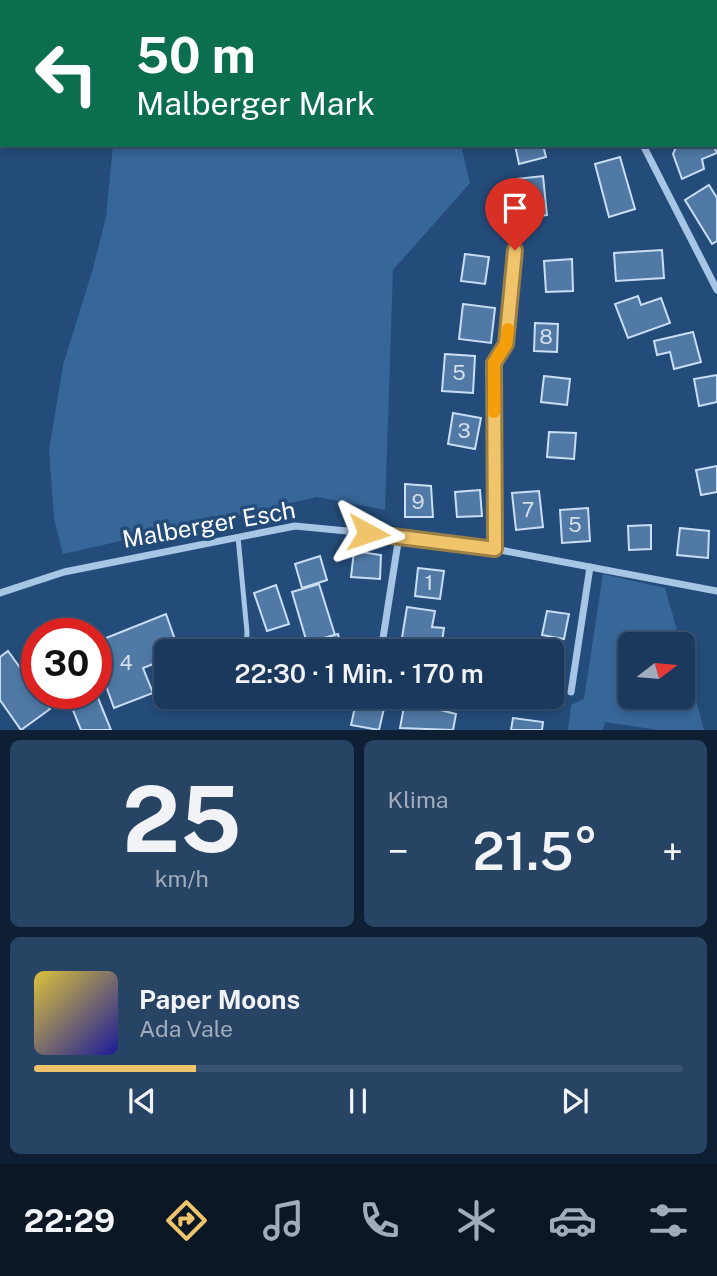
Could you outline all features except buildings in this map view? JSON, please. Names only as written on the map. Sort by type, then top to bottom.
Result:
[{"type":"street","points":[[644,147],[717,290]]},
{"type":"street","points":[[495,549],[494,363],[506,344],[515,250]]},
{"type":"street","name":"Malberger Esch","points":[[0,593],[64,572],[295,526],[495,549],[717,591]]},
{"type":"street","points":[[383,639],[399,536]]},
{"type":"street","points":[[571,692],[590,567]]},
{"type":"lane","points":[[238,537],[247,639]]},
{"type":"shaded area","points":[[113,147],[461,147],[470,183],[393,270],[385,510],[317,497],[63,554],[54,518],[49,450],[63,365],[106,217]]},
{"type":"shaded area","points":[[603,574],[665,588],[678,632],[618,632],[618,709],[695,709],[695,696],[704,730],[658,730],[605,722],[603,730],[568,730],[571,705],[584,699]]},
{"type":"slow traffic","points":[[494,412],[494,363],[506,344],[508,329]]},
{"type":"route","points":[[368,533],[495,549],[494,363],[506,344],[515,250]]}]
